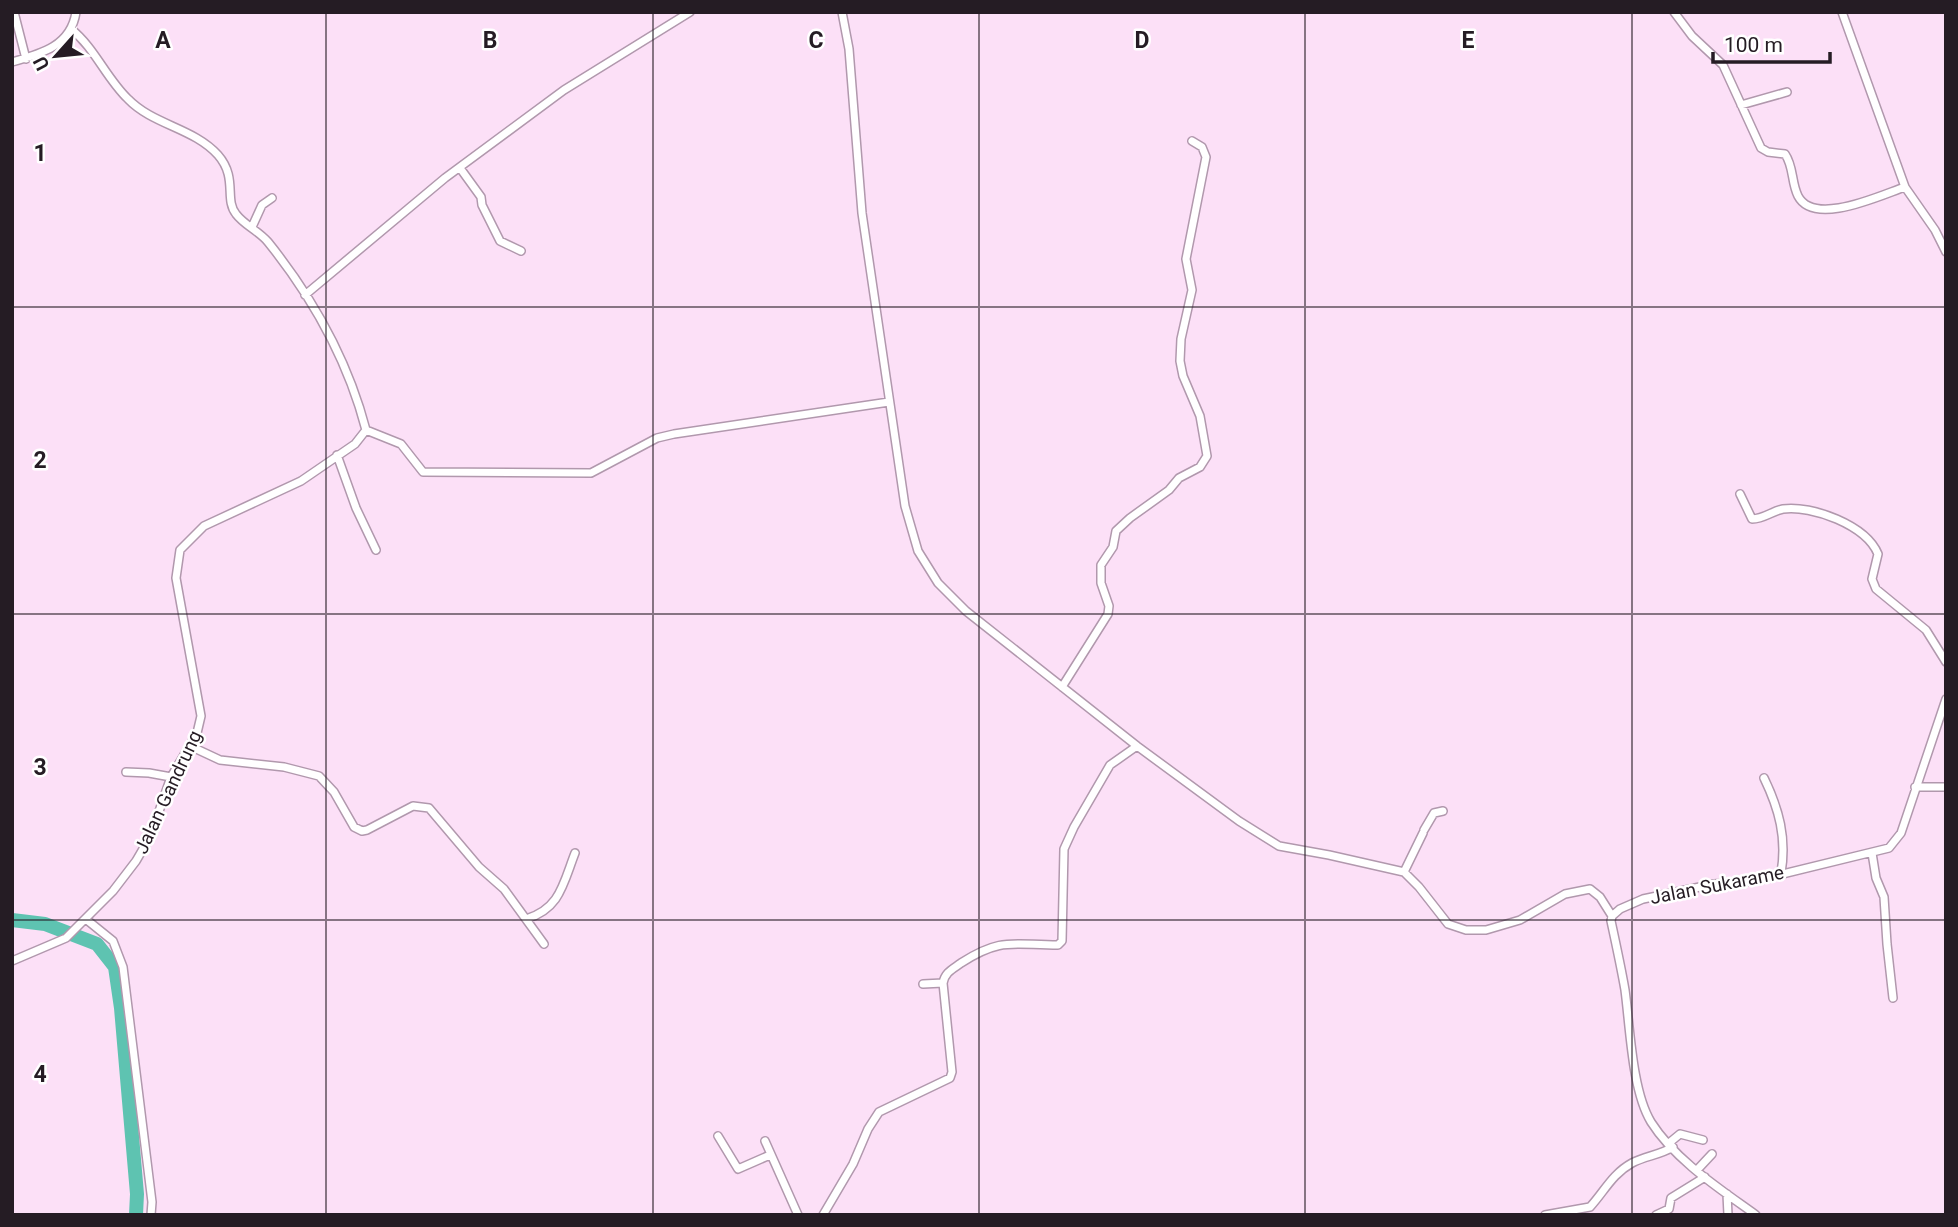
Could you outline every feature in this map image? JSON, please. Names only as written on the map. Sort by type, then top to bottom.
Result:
[{"type":"street","points":[[14,12],[26,58]]},
{"type":"street","points":[[12,62],[38,55],[63,42],[71,29],[76,12]]},
{"type":"street","points":[[305,295],[460,168],[564,90],[690,12]]},
{"type":"street","points":[[842,12],[849,49],[862,213],[905,506],[918,551],[938,583],[966,611],[1137,746],[1239,821],[1279,846],[1404,872],[1448,924],[1466,930],[1486,930],[1520,920],[1565,894],[1580,890],[1595,891],[1612,916],[1630,1038],[1642,1099],[1650,1120],[1704,1177],[1756,1215]]},
{"type":"street","points":[[1674,12],[1697,42],[1723,65],[1745,103],[1755,140],[1760,148],[1785,155],[1790,162],[1797,193],[1805,205],[1837,209],[1905,187]]},
{"type":"street","points":[[1842,12],[1905,187],[1935,230],[1946,252]]},
{"type":"street","points":[[71,29],[84,40],[119,89],[135,106],[201,141],[217,154],[231,178],[231,203],[234,212],[265,239],[325,326],[349,376],[366,430],[401,444],[423,472],[592,473],[657,438],[889,402]]},
{"type":"street","points":[[1745,103],[1787,92]]},
{"type":"street","points":[[1062,687],[1108,614],[1109,607],[1101,583],[1101,565],[1112,549],[1116,531],[1169,490],[1180,478],[1200,467],[1207,456],[1200,415],[1183,376],[1180,361],[1181,339],[1192,290],[1186,259],[1206,157],[1202,147],[1192,141]]},
{"type":"street","points":[[460,168],[481,197],[482,205],[500,241],[521,251]]},
{"type":"street","points":[[252,227],[262,205],[272,198]]},
{"type":"street","name":"Jalan Gandrung","points":[[12,961],[66,938],[84,922],[136,861],[150,837],[171,777],[197,733],[201,716],[176,578],[180,550],[204,526],[301,481],[355,444],[366,430]]},
{"type":"street","points":[[337,455],[356,508],[376,550]]},
{"type":"street","points":[[1740,494],[1752,519],[1783,509],[1802,511],[1824,515],[1860,531],[1878,554],[1872,579],[1876,589],[1926,630],[1946,662]]},
{"type":"street","name":"Jalan Sukarame","points":[[1612,916],[1620,909],[1643,899],[1714,884],[1754,881],[1889,848],[1899,837],[1946,699]]},
{"type":"street","points":[[190,746],[220,760],[284,766],[313,774],[327,784],[354,827],[362,831],[413,806],[429,808],[479,867],[504,889],[544,944]]},
{"type":"street","points":[[822,1215],[853,1164],[868,1129],[879,1112],[950,1078],[952,1072],[943,982],[948,972],[993,945],[1058,945],[1062,941],[1064,849],[1110,765],[1137,746]]},
{"type":"street","points":[[126,772],[171,777]]},
{"type":"street","points":[[1764,778],[1772,794],[1784,836],[1781,873]]},
{"type":"street","points":[[1915,787],[1946,787]]},
{"type":"street","points":[[1404,872],[1434,813],[1443,811]]},
{"type":"street","points":[[526,919],[542,913],[554,904],[575,853]]},
{"type":"street","points":[[1872,853],[1876,878],[1884,897],[1886,944],[1893,998]]},
{"type":"street","points":[[84,922],[113,941],[123,967],[152,1202],[151,1215]]},
{"type":"street","points":[[923,984],[943,982]]},
{"type":"street","points":[[1545,1215],[1588,1208],[1621,1170],[1672,1145],[1680,1134],[1703,1140]]},
{"type":"street","points":[[718,1136],[738,1169],[770,1155]]},
{"type":"street","points":[[765,1141],[798,1215]]},
{"type":"street","points":[[1697,1170],[1712,1154]]},
{"type":"street","points":[[1656,1215],[1669,1209],[1671,1198],[1704,1177]]},
{"type":"street","points":[[1727,1194],[1728,1215]]},
{"type":"waterway","points":[[12,920],[45,924],[97,944],[115,967],[137,1194],[136,1215]]}]
